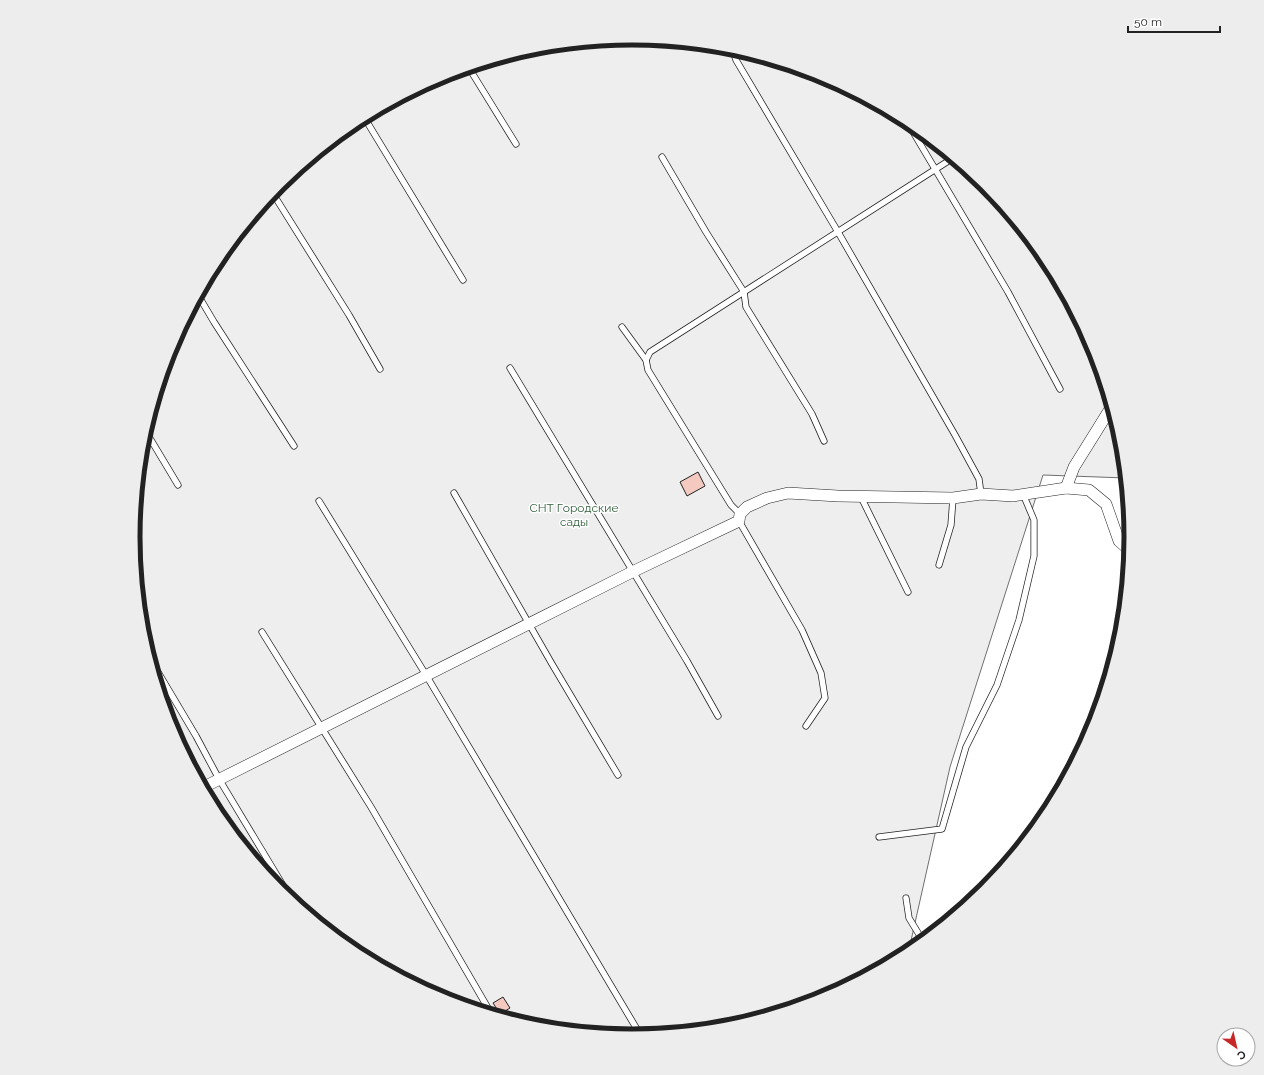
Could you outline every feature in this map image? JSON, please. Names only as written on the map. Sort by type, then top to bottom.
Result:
[{"type":"street","points":[[1066,488],[1074,467],[1108,412]]},
{"type":"street","points":[[206,786],[740,518],[747,507],[767,498],[788,493],[953,498],[982,494],[1013,496],[1066,488],[1088,490],[1106,504],[1119,541],[1124,545]]},
{"type":"lane","points":[[736,56],[973,467],[979,479],[982,494]]},
{"type":"lane","points":[[471,72],[516,144]]},
{"type":"lane","points":[[367,122],[463,280]]},
{"type":"lane","points":[[915,134],[1008,292],[1060,389]]},
{"type":"lane","points":[[662,157],[706,232],[744,292],[746,307],[812,414],[824,441]]},
{"type":"lane","points":[[646,360],[650,352],[949,161]]},
{"type":"lane","points":[[276,198],[350,314],[380,369]]},
{"type":"lane","points":[[201,299],[294,446]]},
{"type":"lane","points":[[622,327],[646,360],[648,370],[740,518],[802,630],[821,673],[825,698],[806,726]]},
{"type":"lane","points":[[510,368],[687,661],[718,716]]},
{"type":"lane","points":[[150,438],[178,485]]},
{"type":"lane","points":[[454,493],[529,625],[618,775]]},
{"type":"lane","points":[[879,837],[942,829],[966,747],[997,685],[1019,620],[1034,556],[1034,520],[1023,494]]},
{"type":"lane","points":[[861,496],[908,592]]},
{"type":"lane","points":[[940,565],[951,525],[953,498]]},
{"type":"lane","points":[[319,501],[426,675],[637,1030]]},
{"type":"lane","points":[[262,632],[371,807],[488,1008]]},
{"type":"lane","points":[[159,673],[196,736],[219,779],[282,884]]},
{"type":"lane","points":[[906,898],[909,918],[920,937]]},
{"type":"green space","name":"СНТ Городские сады","points":[[632,45],[664,46],[728,54],[759,62],[820,82],[850,96],[906,128],[932,147],[957,167],[1002,213],[1023,238],[1059,291],[1087,349],[1098,379],[1108,410],[1115,441],[1120,478],[1043,475],[950,767],[910,944],[878,964],[820,993],[759,1013],[728,1021],[664,1029],[600,1029],[536,1021],[474,1004],[444,993],[386,964],[358,947],[332,928],[307,908],[262,862],[241,837],[205,784],[177,726],[166,696],[156,665],[144,602],[140,538],[141,505],[149,441],[156,410],[177,349],[190,320],[205,291],[241,238],[284,189],[307,167],[358,128],[386,111],[444,82],[474,71],[536,54],[568,49]]},
{"type":"building","points":[[698,472],[705,486],[687,496],[680,482]]},
{"type":"building","points":[[503,997],[510,1008],[503,1012],[498,1011],[493,1003]]}]
